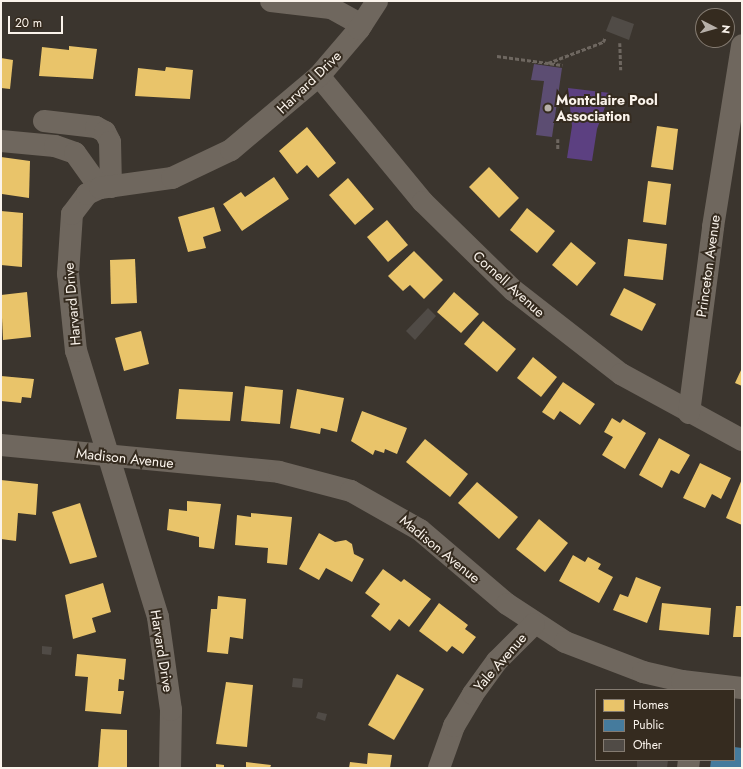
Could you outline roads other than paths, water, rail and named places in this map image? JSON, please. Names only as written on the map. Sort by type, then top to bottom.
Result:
[{"type":"street","points":[[271,1],[331,8],[362,26]]},
{"type":"street","name":"Harvard Drive","points":[[170,768],[171,710],[158,617],[76,351],[68,274],[72,214],[87,194],[105,188],[172,178],[203,166],[230,150],[319,76],[362,26],[377,1]]},
{"type":"street","name":"Princeton Avenue","points":[[689,413],[736,119],[742,45]]},
{"type":"street","name":"Cornell Avenue","points":[[319,76],[379,144],[423,202],[513,290],[621,374],[689,413],[742,440]]},
{"type":"street","points":[[44,121],[96,127],[105,132],[110,142],[105,188]]},
{"type":"street","points":[[1,141],[55,146],[75,153],[105,188]]},
{"type":"street","name":"Madison Avenue","points":[[1,445],[108,457],[279,472],[351,491],[387,508],[420,530],[534,624],[610,661],[643,672],[698,687],[742,688]]},
{"type":"street","name":"Yale Avenue","points":[[439,768],[454,726],[473,694],[497,661],[534,624]]},
{"type":"place","name":"Montclaire Pool Association","points":[[548,108]]}]
